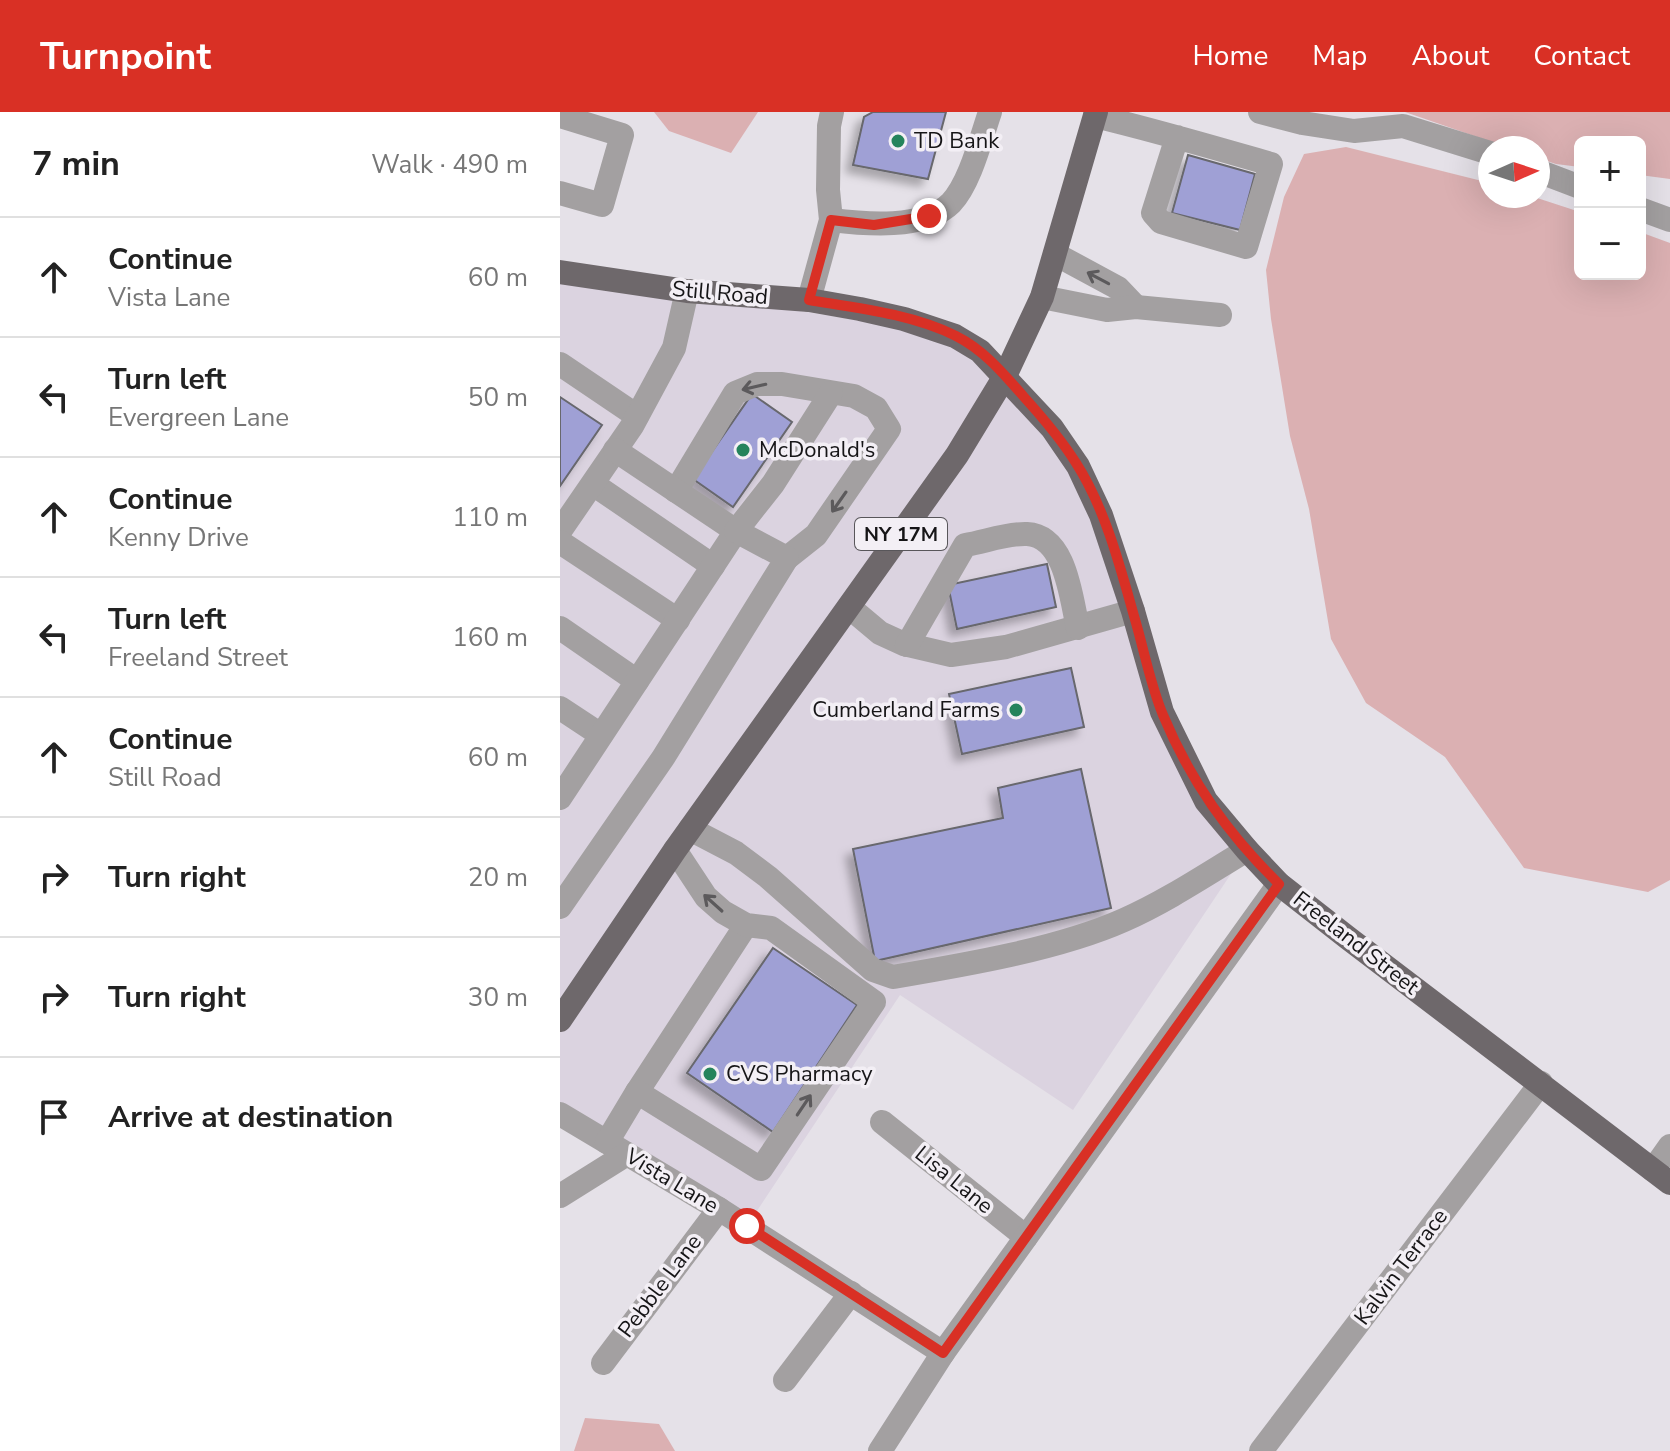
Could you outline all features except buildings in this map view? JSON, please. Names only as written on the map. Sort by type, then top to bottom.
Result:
[{"type":"main road","name":"NY 17M","points":[[560,1020],[675,850],[957,455],[1005,376],[1042,297],[1096,114]]},
{"type":"main road","name":"Still Road","points":[[560,272],[687,291],[809,300],[904,319],[955,336],[980,351],[1005,376]]},
{"type":"main road","name":"Freeland Street","points":[[1005,376],[1052,428],[1078,466],[1101,515],[1162,712],[1206,801],[1279,884],[1662,1176]]},
{"type":"street","points":[[809,300],[831,220],[828,190],[832,112]]},
{"type":"street","points":[[831,220],[874,225],[929,216],[950,204],[965,182],[990,112]]},
{"type":"street","points":[[1260,112],[1302,123],[1342,121],[1354,131],[1403,126],[1478,149]]},
{"type":"street","points":[[1096,114],[1177,137],[1271,164],[1246,247],[1161,222],[1153,213],[1177,137]]},
{"type":"street","points":[[560,116],[622,135],[602,205],[560,193]]},
{"type":"street","points":[[1550,176],[1574,185]]},
{"type":"street","points":[[1646,211],[1670,220]]},
{"type":"street","points":[[1055,254],[1118,288],[1136,307]]},
{"type":"street","points":[[560,531],[637,416],[674,348],[687,291]]},
{"type":"street","points":[[1042,297],[1107,310],[1136,307],[1220,315]]},
{"type":"street","points":[[560,364],[637,416]]},
{"type":"street","points":[[560,907],[663,758],[787,558],[816,535],[889,429],[876,408],[854,396],[782,384],[757,384],[735,393],[676,491]]},
{"type":"street","points":[[560,797],[736,531],[773,484],[831,393]]},
{"type":"street","points":[[615,450],[736,531],[787,558]]},
{"type":"street","points":[[593,484],[713,566]]},
{"type":"street","points":[[907,645],[965,545],[1025,534],[1041,537],[1062,560],[1078,628]]},
{"type":"street","points":[[560,542],[678,620]]},
{"type":"street","points":[[849,607],[880,633],[907,645],[951,655],[1006,647],[1133,611]]},
{"type":"street","points":[[560,628],[637,681]]},
{"type":"street","points":[[560,708],[601,735]]},
{"type":"street","points":[[690,829],[736,853],[768,877],[873,970],[893,977],[1057,943],[1123,921],[1247,850]]},
{"type":"street","points":[[637,1092],[761,1169],[874,1002],[771,928],[746,925],[723,912],[706,897],[675,850]]},
{"type":"street","points":[[880,1451],[943,1353],[1279,884]]},
{"type":"street","points":[[560,1196],[617,1148],[637,1092],[746,925]]},
{"type":"street","name":"Kalvin Terrace","points":[[1261,1451],[1541,1083]]},
{"type":"street","name":"Vista Lane","points":[[560,1114],[719,1209],[943,1353]]},
{"type":"street","name":"Lisa Lane","points":[[882,1122],[1026,1237]]},
{"type":"street","points":[[1662,1176],[1670,1146]]},
{"type":"street","name":"Pebble Lane","points":[[603,1363],[719,1209]]},
{"type":"street","points":[[785,1380],[851,1293]]},
{"type":"shaded area","points":[[654,112],[758,112],[731,153],[669,131]]},
{"type":"shaded area","points":[[1405,112],[1670,112],[1670,179],[1646,176],[1646,136],[1574,136],[1574,166],[1550,162],[1550,136],[1478,137]]},
{"type":"shaded area","points":[[1346,147],[1478,180],[1478,208],[1550,208],[1550,202],[1574,210],[1574,280],[1646,280],[1646,234],[1670,243],[1670,880],[1648,892],[1524,868],[1445,757],[1366,703],[1331,639],[1309,509],[1290,436],[1266,270],[1284,197],[1304,154]]},
{"type":"shaded area","points":[[560,272],[955,336],[1078,466],[1162,712],[1247,850],[1073,1110],[900,995],[747,1226],[560,1114]]},
{"type":"shaded area","points":[[585,1418],[659,1424],[675,1451],[574,1451]]},
{"type":"place","name":"TD Bank","points":[[898,141]]},
{"type":"place","name":"McDonald's","points":[[743,450]]},
{"type":"place","name":"Cumberland Farms","points":[[1016,710]]},
{"type":"place","name":"CVS Pharmacy","points":[[710,1074]]},
{"type":"route","points":[[747,1226],[943,1353],[1279,884],[1256,862],[1206,801],[1175,741],[1162,712],[1101,515],[1078,466],[1052,428],[980,351],[955,336],[904,319],[809,300],[831,220],[874,225],[929,216]]}]
